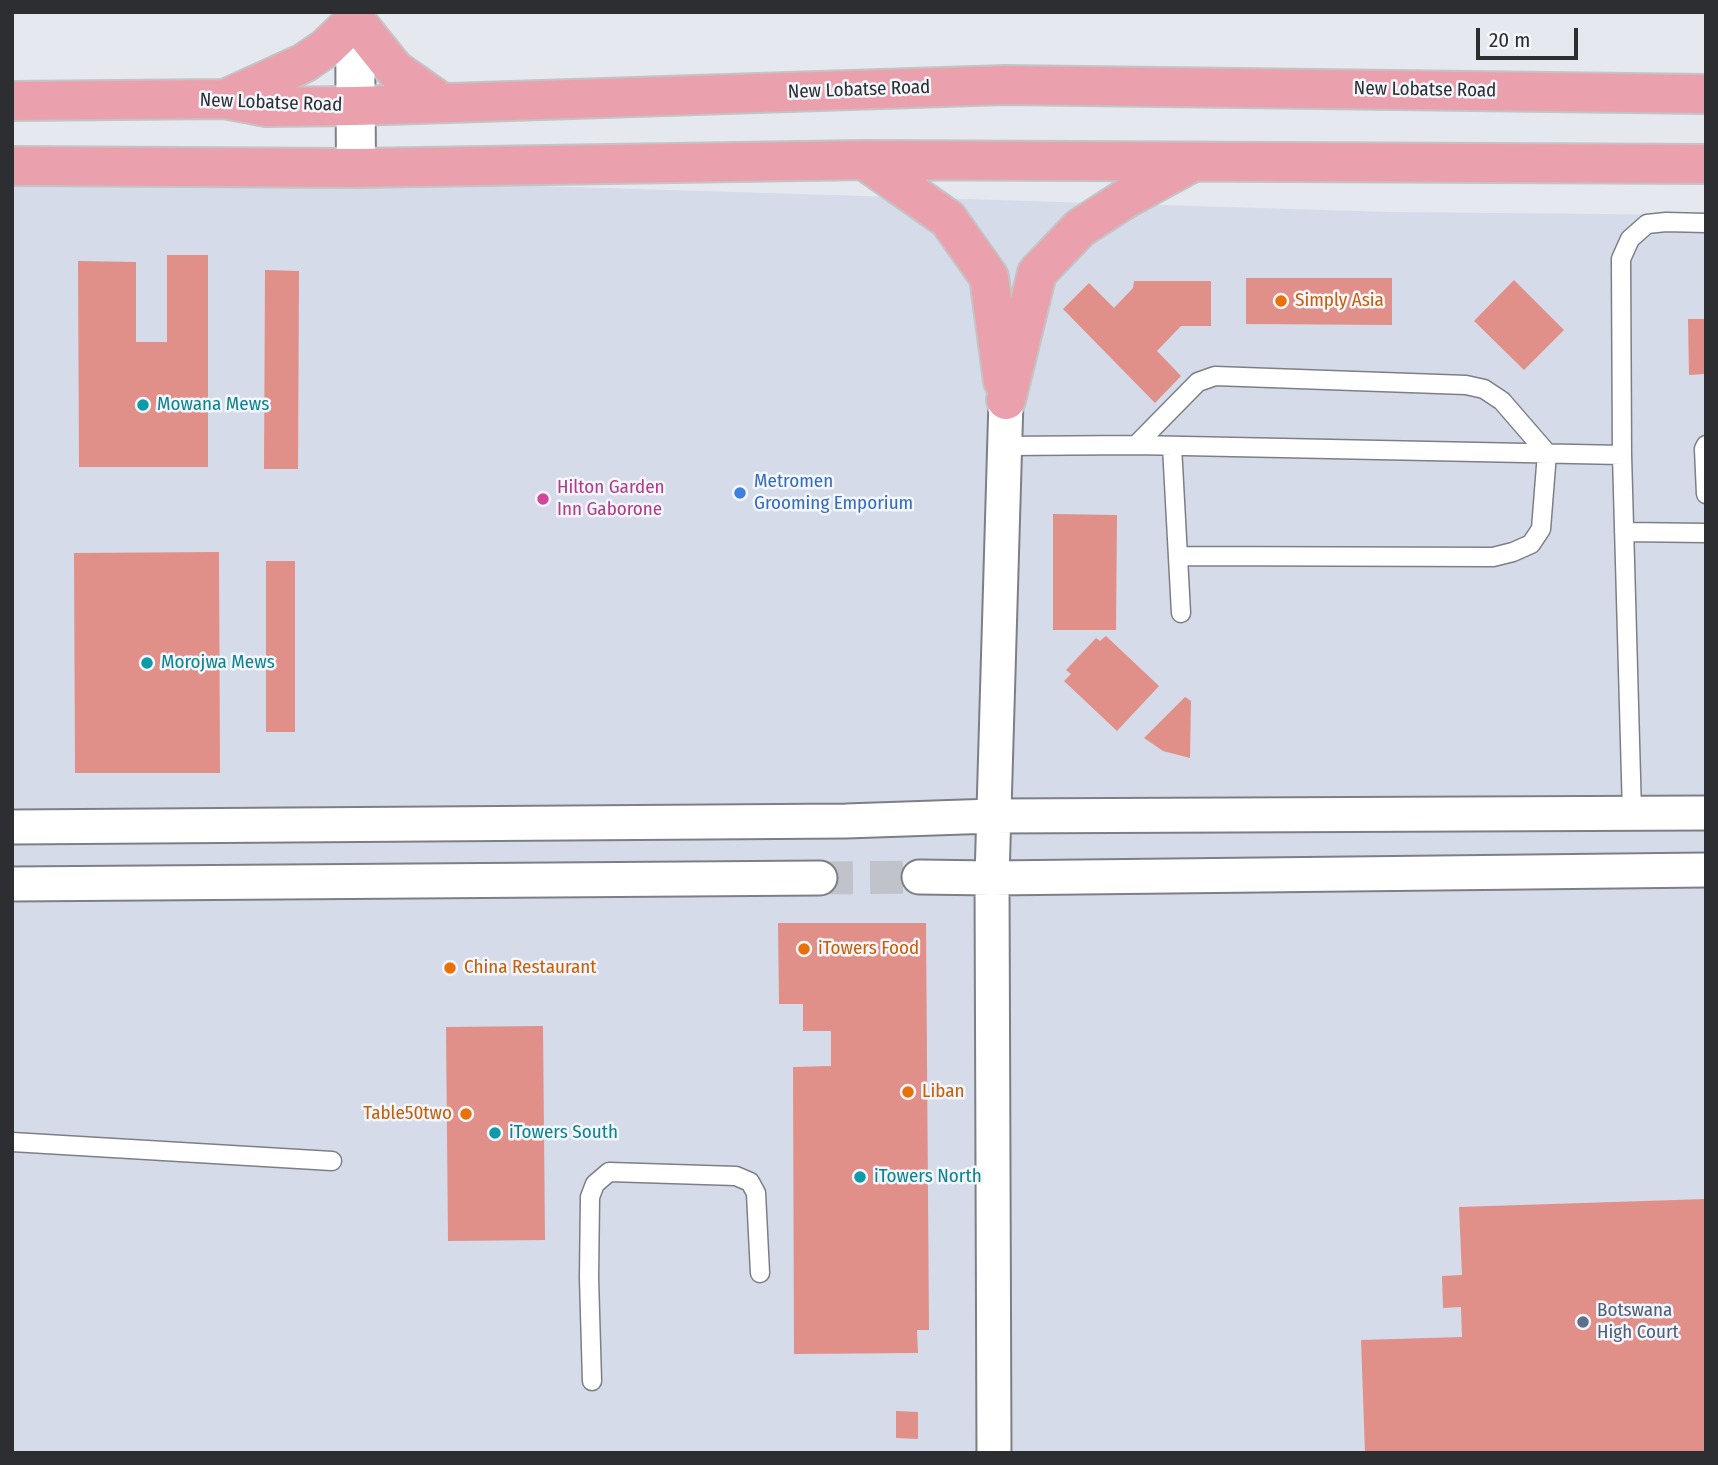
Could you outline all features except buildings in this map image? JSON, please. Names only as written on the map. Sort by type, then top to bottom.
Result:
[{"type":"main road","points":[[225,99],[304,63],[326,48],[355,16],[395,70],[442,103]]},
{"type":"main road","name":"New Lobatse Road","points":[[12,101],[225,99],[267,107],[356,106],[1005,85],[1706,94]]},
{"type":"main road","points":[[864,160],[948,219],[989,277],[1006,400]]},
{"type":"main road","points":[[12,166],[356,168],[864,160],[1706,164]]},
{"type":"main road","points":[[1006,400],[1037,274],[1080,228],[1125,199],[1193,162]]},
{"type":"street","points":[[355,16],[356,168]]},
{"type":"street","points":[[994,1453],[992,878],[1006,400]]},
{"type":"street","points":[[12,827],[833,821],[993,816],[1706,813]]},
{"type":"street","points":[[919,877],[1706,870]]},
{"type":"street","points":[[12,884],[820,878]]},
{"type":"lane","points":[[1632,813],[1622,455],[1621,259],[1630,239],[1647,224],[1706,223]]},
{"type":"lane","points":[[1136,445],[1198,382],[1215,376],[1466,385],[1484,389],[1502,401],[1548,453],[1541,529],[1531,544],[1513,552],[1493,557],[1178,556]]},
{"type":"lane","points":[[1004,446],[1136,445],[1622,455]]},
{"type":"lane","points":[[1706,445],[1706,494]]},
{"type":"lane","points":[[1172,446],[1181,613]]},
{"type":"lane","points":[[1624,532],[1706,533]]},
{"type":"lane","points":[[12,1142],[332,1161]]},
{"type":"lane","points":[[592,1381],[590,1197],[595,1184],[609,1172],[736,1176],[750,1182],[757,1193],[760,1273]]},
{"type":"shaded area","points":[[12,170],[1390,212],[1706,215],[1706,1453],[12,1453]]},
{"type":"tunnel","points":[[820,878],[919,877]]},
{"type":"place","name":"Simply Asia","points":[[1281,301]]},
{"type":"place","name":"Mowana Mews","points":[[143,405]]},
{"type":"place","name":"Metromen Grooming Emporium","points":[[740,493]]},
{"type":"place","name":"Hilton Garden Inn Gaborone","points":[[543,499]]},
{"type":"place","name":"Morojwa Mews","points":[[147,663]]},
{"type":"place","name":"iTowers Food","points":[[804,949]]},
{"type":"place","name":"China Restaurant","points":[[450,968]]},
{"type":"place","name":"Liban","points":[[908,1092]]},
{"type":"place","name":"Table50two","points":[[466,1114]]},
{"type":"place","name":"iTowers South","points":[[495,1133]]},
{"type":"place","name":"iTowers North","points":[[860,1177]]},
{"type":"place","name":"Botswana High Court","points":[[1583,1322]]}]
